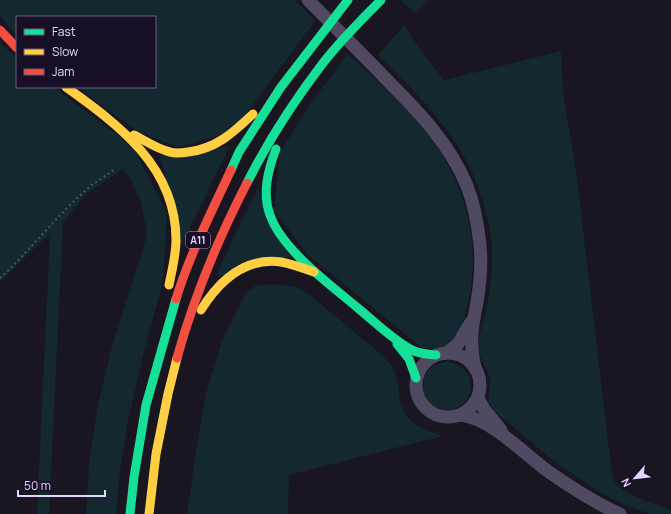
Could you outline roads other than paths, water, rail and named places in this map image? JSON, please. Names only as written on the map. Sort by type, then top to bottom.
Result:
[{"type":"highway","name":"A11","points":[[130,514],[137,456],[146,405],[171,313],[181,282],[199,239],[239,152],[281,87],[348,0]]},
{"type":"highway","name":"A11","points":[[149,514],[160,428],[180,346],[211,258],[231,214],[268,144],[295,102],[324,62],[381,0]]},
{"type":"highway","points":[[0,30],[16,47]]},
{"type":"highway","points":[[119,127],[158,148],[172,153],[201,151],[216,145],[233,134],[281,87]]},
{"type":"highway","points":[[67,88],[119,127],[141,148],[155,167],[163,182],[175,221],[176,252],[167,291]]},
{"type":"highway","points":[[295,102],[266,179],[266,197],[269,212],[275,227],[292,249],[307,262],[315,272],[391,336],[413,351],[422,354],[442,354]]},
{"type":"highway","points":[[180,346],[209,296],[218,285],[235,271],[262,263],[277,262],[315,272]]},
{"type":"highway","points":[[391,336],[408,357],[414,369],[416,378]]},
{"type":"highway","points":[[146,405],[147,369]]},
{"type":"street","points":[[308,0],[415,109],[441,140],[455,162],[467,186],[475,216],[480,246],[480,274],[471,342],[471,355],[479,378],[480,388],[478,398],[468,411],[451,418],[441,417],[431,413],[424,407],[418,398],[416,378],[420,368],[427,360],[442,354],[458,344],[474,317]]},
{"type":"street","points":[[442,354],[458,355],[468,360],[475,368]]},
{"type":"street","points":[[478,398],[484,409],[504,435]]},
{"type":"street","points":[[461,415],[474,418],[504,435],[548,471],[577,492],[620,514]]}]
